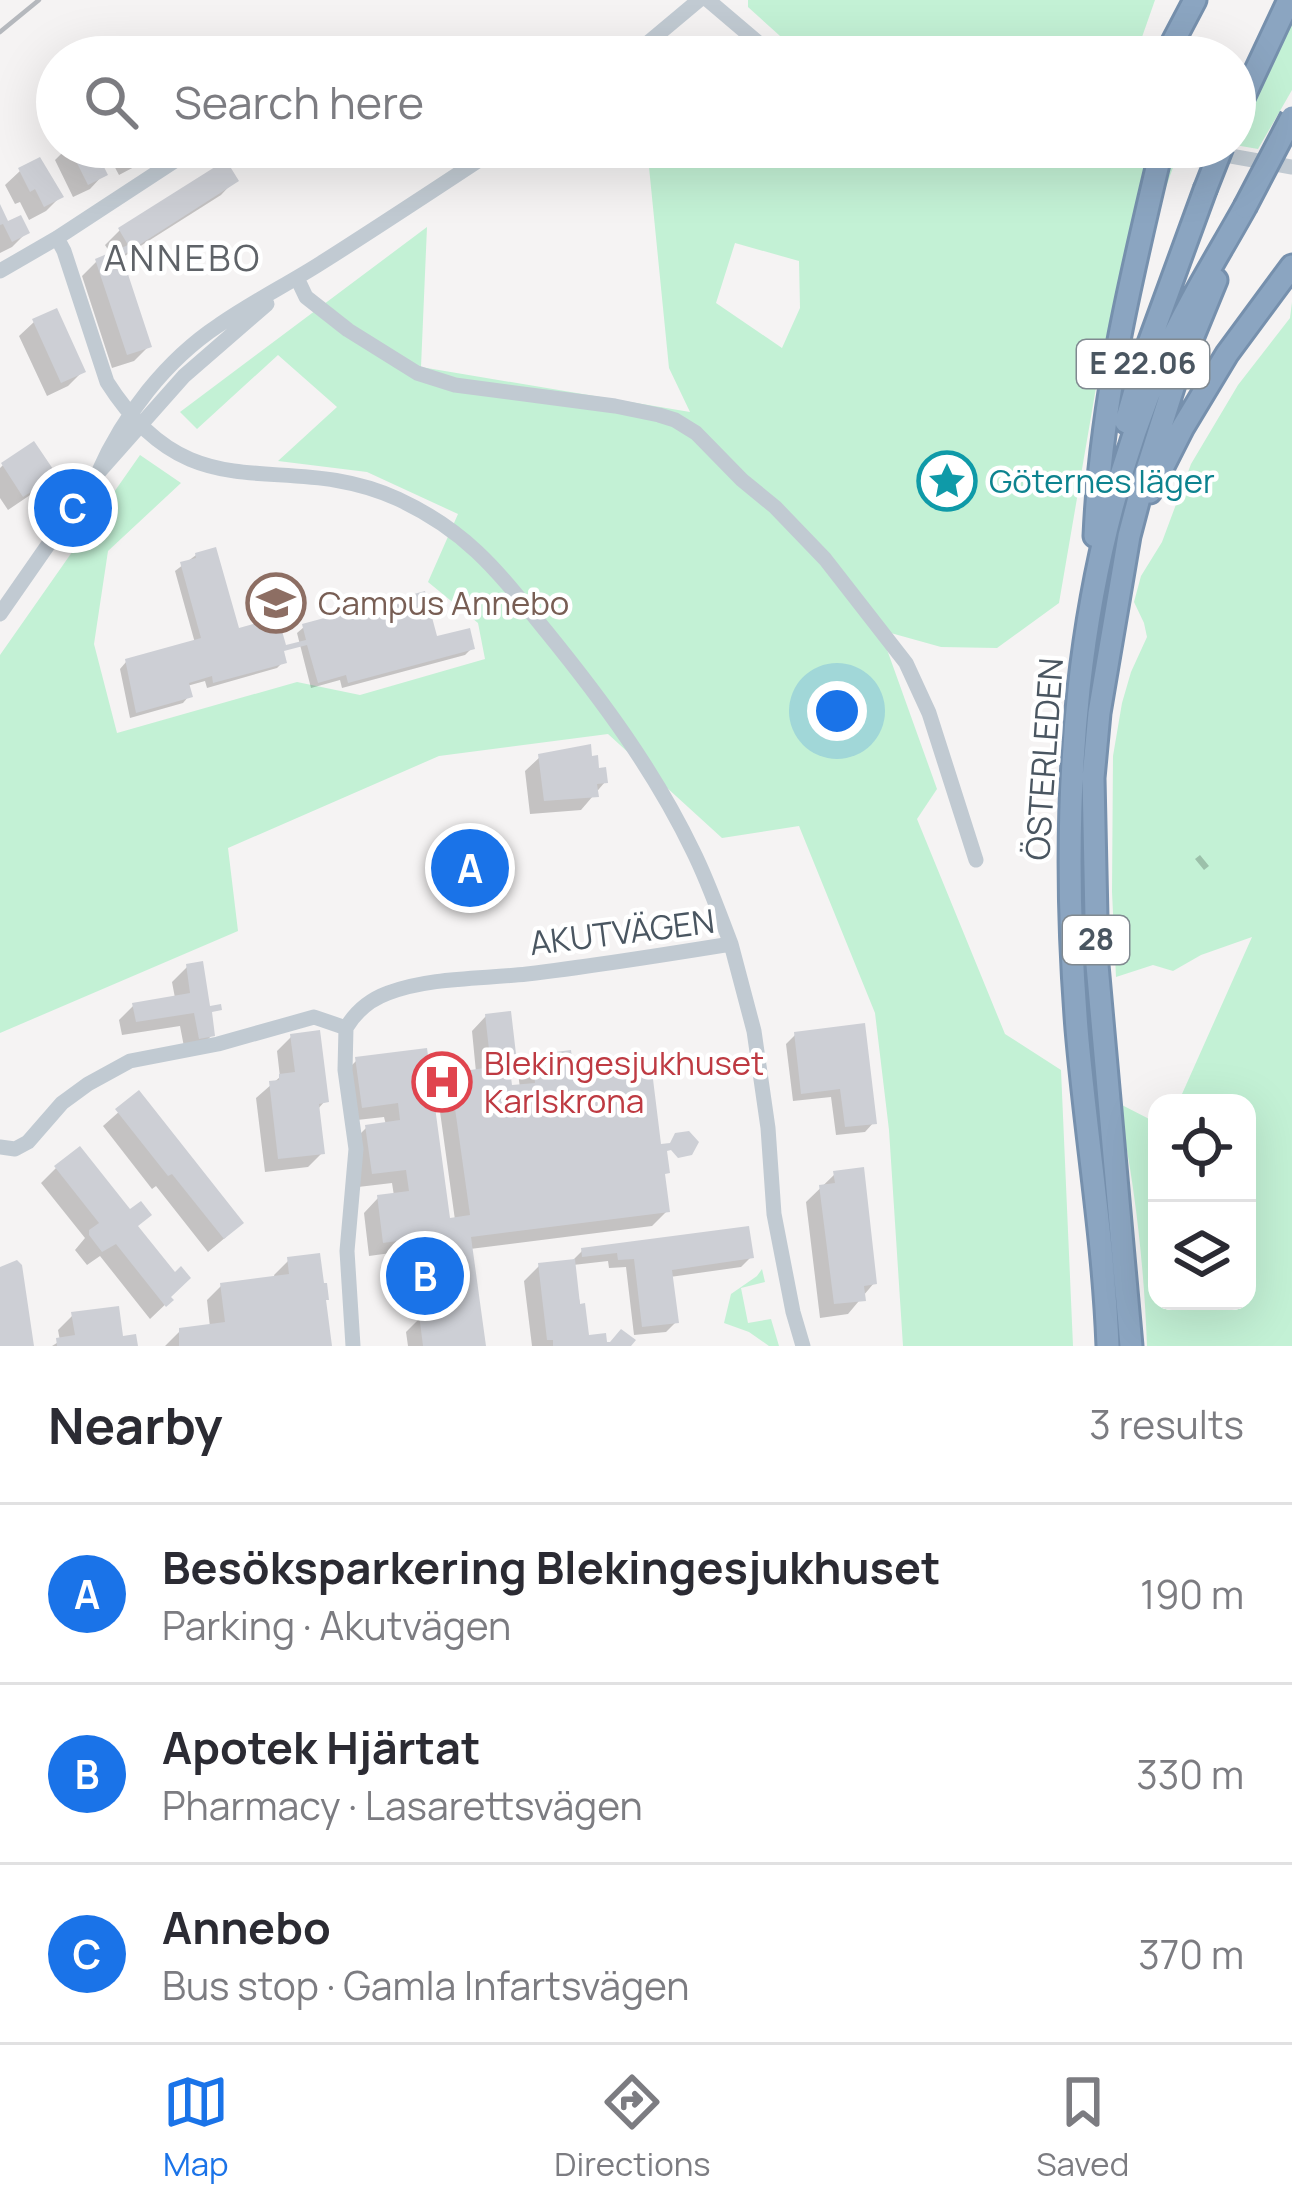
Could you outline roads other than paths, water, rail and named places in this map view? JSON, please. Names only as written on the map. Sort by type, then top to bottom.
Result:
[{"type":"highway","points":[[1177,36],[1195,0]]},
{"type":"highway","points":[[1256,69],[1288,0]]},
{"type":"highway","name":"ÖSTERLEDEN","points":[[1108,1346],[1070,903],[1071,778],[1083,652],[1102,545],[1162,362],[1292,117]]},
{"type":"highway","points":[[1093,595],[1098,466],[1108,394],[1157,168]]},
{"type":"highway","name":"E 22.06","points":[[1102,545],[1136,386],[1214,168]]},
{"type":"highway","name":"ÖSTERLEDEN","points":[[1131,1346],[1101,1034],[1093,860],[1099,712],[1129,536],[1158,428],[1245,207]]},
{"type":"highway","name":"E 22.06","points":[[1129,536],[1216,371],[1292,266]]},
{"type":"street","points":[[658,36],[704,0],[749,36]]},
{"type":"street","points":[[1256,161],[1292,167]]},
{"type":"street","points":[[0,271],[164,168]]},
{"type":"street","points":[[0,614],[136,419],[297,278],[467,168]]},
{"type":"street","points":[[56,238],[107,382],[136,419],[174,453],[200,465],[361,487],[392,496],[469,542],[508,582],[643,760],[694,852],[730,944]]},
{"type":"street","points":[[297,278],[306,297],[417,373],[454,385],[659,415],[696,433],[825,559],[906,663],[929,713],[976,860]]},
{"type":"street","name":"AKUTVÄGEN","points":[[346,1028],[369,1002],[410,987],[730,944],[754,1031],[774,1214],[802,1346]]},
{"type":"street","points":[[0,1147],[15,1149],[28,1142],[62,1103],[130,1061],[218,1044],[314,1017],[346,1028],[345,1070],[356,1149],[347,1251],[353,1346]]},
{"type":"railway","points":[[0,32],[39,0]]},
{"type":"place","name":"Göternes läger","points":[[947,481]]},
{"type":"place","name":"Annebo","points":[[73,508]]},
{"type":"place","name":"Campus Annebo","points":[[276,603]]},
{"type":"place","name":"Besöksparkering Blekingesjukhuset","points":[[470,868]]},
{"type":"place","name":"Blekingesjukhuset Karlskrona","points":[[442,1082]]},
{"type":"place","name":"Apotek Hjärtat","points":[[425,1276]]},
{"type":"district","name":"ANNEBO","points":[[183,258]]}]
